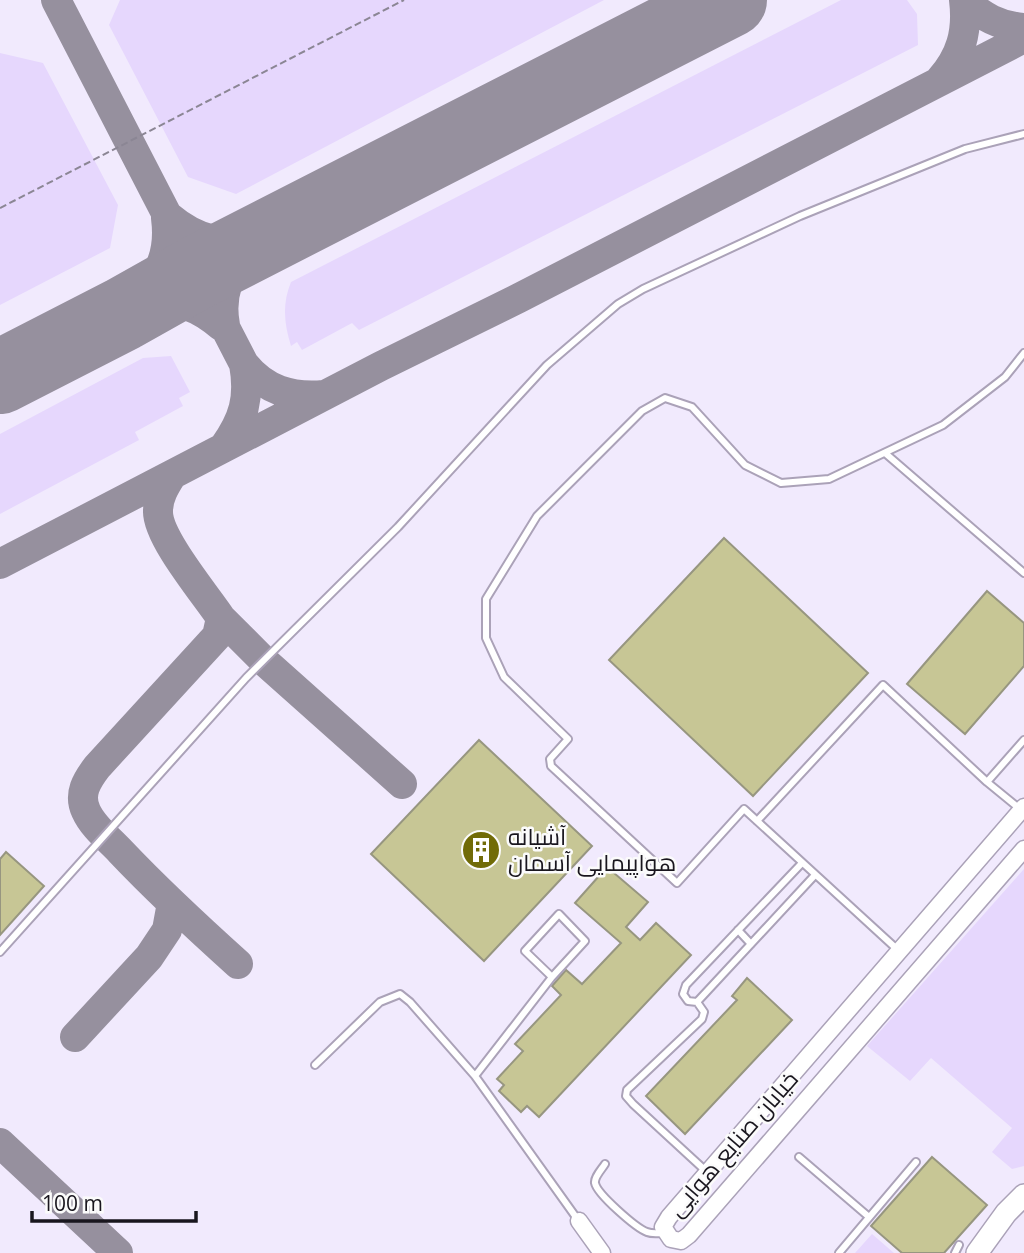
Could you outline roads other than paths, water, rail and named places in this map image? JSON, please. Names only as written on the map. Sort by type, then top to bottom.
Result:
[{"type":"highway","points":[[968,1249],[1024,1195]]},
{"type":"street","name":"خیابان صنایع هوایی","points":[[1023,810],[669,1217],[663,1227],[671,1239],[681,1241],[727,1191],[1024,849]]},
{"type":"street","points":[[899,951],[919,969]]},
{"type":"street","points":[[823,1040],[843,1057]]},
{"type":"street","points":[[708,1172],[727,1191]]},
{"type":"street","points":[[579,1221],[602,1253]]},
{"type":"lane","points":[[0,952],[246,678],[398,527],[547,365],[610,310],[643,289],[800,216],[965,149],[1024,134]]},
{"type":"lane","points":[[899,951],[744,809],[677,883],[551,766],[550,759],[568,738],[504,677],[486,638],[486,599],[537,516],[642,411],[666,398],[692,407],[745,465],[781,483],[829,479],[953,418],[1005,377],[1024,354]]},
{"type":"lane","points":[[885,453],[1024,573]]},
{"type":"lane","points":[[757,821],[883,685],[988,782],[1023,810]]},
{"type":"lane","points":[[988,782],[1024,740]]},
{"type":"lane","points":[[708,1172],[626,1096],[627,1090],[702,1019],[704,1012],[697,1002],[688,1001],[683,994],[686,985],[802,863]]},
{"type":"lane","points":[[697,1002],[815,875]]},
{"type":"lane","points":[[475,1076],[552,977],[585,941],[559,914],[525,951],[552,977]]},
{"type":"lane","points":[[738,930],[751,944]]},
{"type":"lane","points":[[315,1065],[380,1002],[400,994],[475,1076],[579,1221]]},
{"type":"lane","points":[[799,1157],[869,1217]]},
{"type":"lane","points":[[839,1253],[916,1161]]},
{"type":"lane","points":[[605,1164],[595,1179],[600,1191],[626,1218],[642,1229],[650,1233],[665,1233]]},
{"type":"lane","points":[[955,1253],[968,1249]]},
{"type":"place","name":"آشیانه هواپیمایی آسمان","points":[[481,850]]}]
